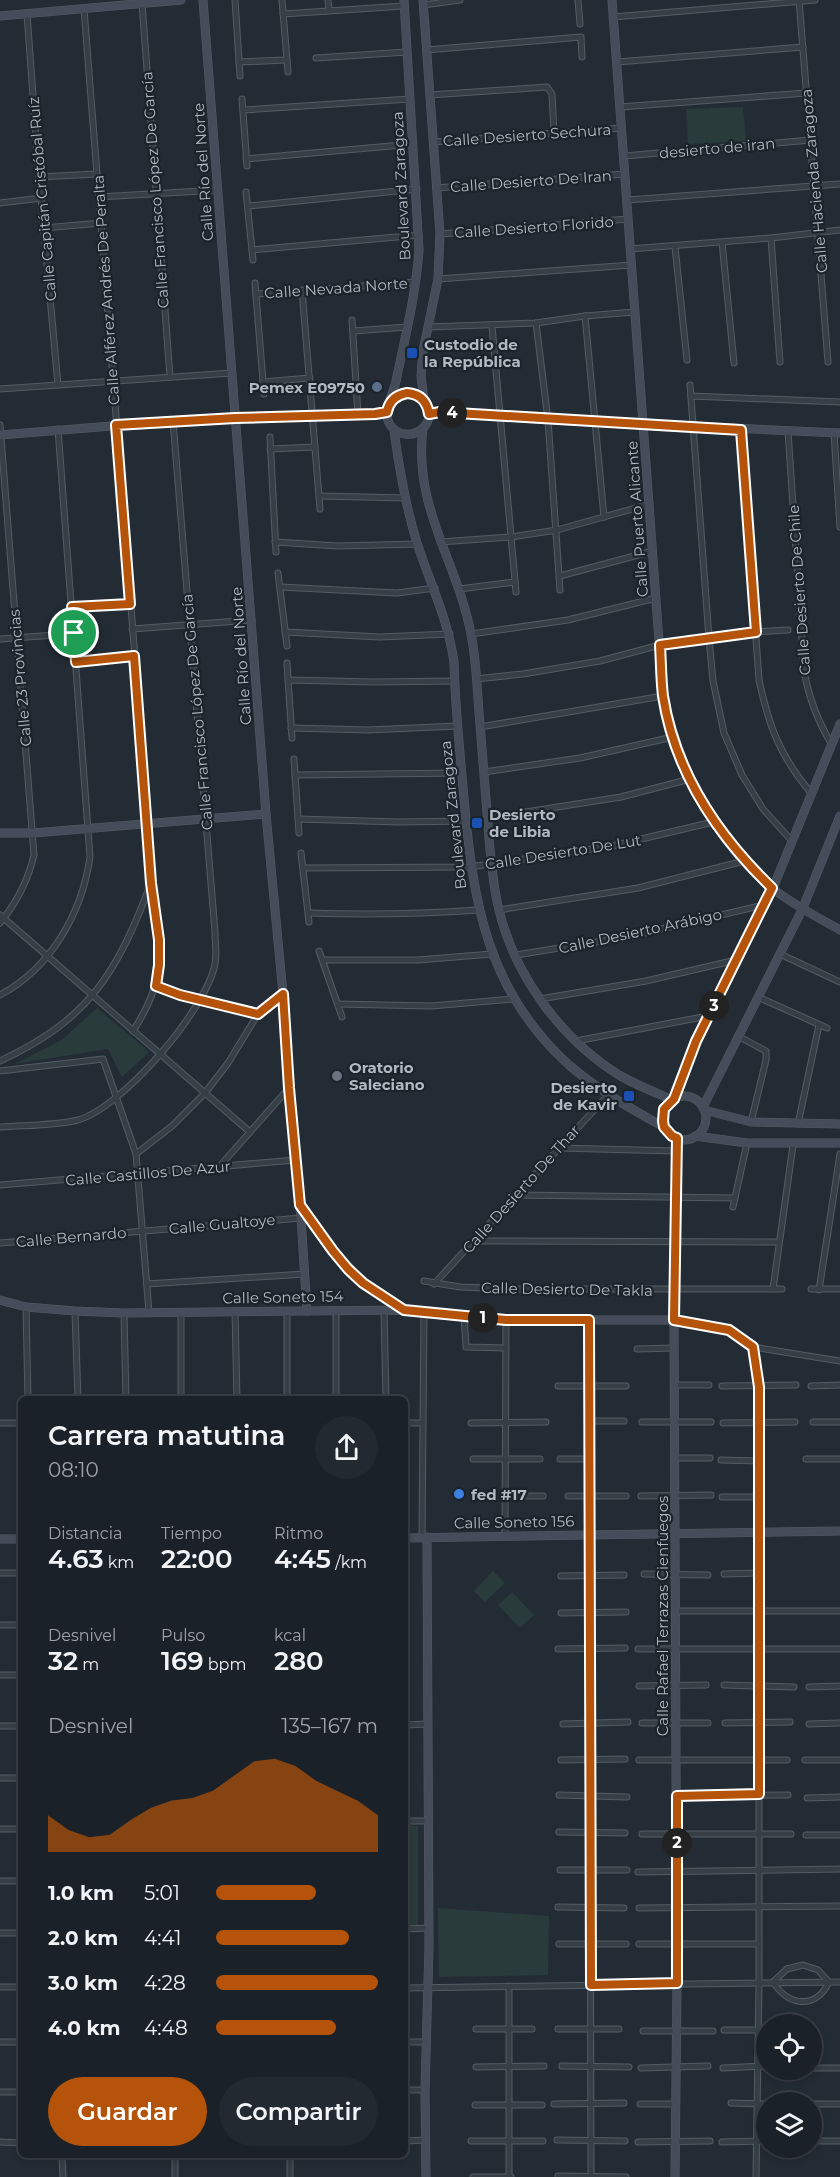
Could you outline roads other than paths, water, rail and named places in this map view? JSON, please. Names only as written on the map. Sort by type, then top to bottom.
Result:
[{"type":"street","points":[[0,16],[181,0]]},
{"type":"street","name":"Calle Río del Norte","points":[[203,0],[289,1088],[302,1218],[307,1311]]},
{"type":"street","points":[[235,0],[240,76]]},
{"type":"street","points":[[282,0],[288,72]]},
{"type":"street","points":[[328,0],[329,10]]},
{"type":"street","points":[[374,0],[374,7]]},
{"type":"street","points":[[460,0],[423,2],[440,234],[438,279],[421,376],[424,400],[429,414],[423,428],[420,452],[428,504],[459,589],[471,634],[487,818],[499,910],[516,955],[540,999],[576,1041],[617,1074],[643,1088],[673,1099],[680,1096],[693,1098],[704,1108],[751,1122],[840,1124]]},
{"type":"street","points":[[578,0],[580,24]]},
{"type":"street","name":"Calle Puerto Alicante","points":[[612,0],[663,696],[673,737],[690,779],[713,822],[744,861],[772,888],[802,910],[840,930]]},
{"type":"street","points":[[613,17],[815,0]]},
{"type":"street","name":"Calle Hacienda Zaragoza","points":[[799,1],[828,362]]},
{"type":"street","name":"Calle Francisco López De García","points":[[142,3],[154,195],[170,377]]},
{"type":"street","points":[[283,14],[404,3]]},
{"type":"street","name":"Boulevard Zaragoza","points":[[388,408],[395,387],[416,282],[419,235],[404,3]]},
{"type":"street","name":"Calle Alférez Andrés De Peralta","points":[[84,9],[151,883],[159,940],[156,986],[144,1014],[133,1031]]},
{"type":"street","name":"Calle Capitán Cristóbal Ruíz","points":[[27,14],[58,385]]},
{"type":"street","points":[[426,50],[581,38],[582,57]]},
{"type":"street","points":[[617,62],[803,47]]},
{"type":"street","points":[[316,58],[407,52]]},
{"type":"street","points":[[239,62],[287,60]]},
{"type":"street","points":[[430,95],[547,87],[552,94],[554,133]]},
{"type":"street","points":[[620,107],[807,93]]},
{"type":"street","points":[[242,99],[246,162],[413,144]]},
{"type":"street","points":[[243,110],[410,99]]},
{"type":"street","name":"Calle Desierto Sechura","points":[[433,142],[621,128]]},
{"type":"street","name":"desierto de iran","points":[[624,156],[811,140]]},
{"type":"street","points":[[39,177],[97,174]]},
{"type":"street","name":"Calle Desierto De Iran","points":[[436,188],[625,174]]},
{"type":"street","points":[[627,200],[840,184]]},
{"type":"street","points":[[248,206],[417,189]]},
{"type":"street","points":[[99,197],[218,190]]},
{"type":"street","points":[[246,192],[253,260]]},
{"type":"street","points":[[0,203],[42,198]]},
{"type":"street","name":"Calle Desierto Florido","points":[[440,234],[628,219]]},
{"type":"street","points":[[44,228],[101,223]]},
{"type":"street","points":[[630,249],[675,247],[840,230]]},
{"type":"street","points":[[252,250],[419,235]]},
{"type":"street","points":[[771,238],[780,362]]},
{"type":"street","points":[[722,242],[734,363]]},
{"type":"street","points":[[675,247],[687,360]]},
{"type":"street","points":[[438,279],[632,265]]},
{"type":"street","name":"Calle Nevada Norte","points":[[256,294],[416,282]]},
{"type":"street","name":"Calle Nevada Norte","points":[[255,283],[264,394]]},
{"type":"street","points":[[302,290],[320,509]]},
{"type":"street","points":[[428,327],[536,323],[635,312]]},
{"type":"street","points":[[585,316],[604,517]]},
{"type":"street","points":[[352,320],[358,415]]},
{"type":"street","points":[[536,323],[548,420],[560,590]]},
{"type":"street","points":[[492,326],[516,592]]},
{"type":"street","points":[[353,331],[407,327]]},
{"type":"street","points":[[0,389],[232,373]]},
{"type":"street","points":[[263,382],[310,378]]},
{"type":"street","points":[[690,385],[713,681],[724,733],[742,775],[763,809],[791,840]]},
{"type":"street","points":[[423,428],[412,434],[394,430],[388,423],[388,408],[395,397],[407,393],[424,400]]},
{"type":"street","points":[[691,396],[840,402]]},
{"type":"street","points":[[0,435],[173,421],[358,415],[388,408]]},
{"type":"street","points":[[429,414],[440,412],[548,420],[837,433],[840,527]]},
{"type":"street","name":"Calle Francisco López De García","points":[[0,1127],[79,1120],[116,1097],[177,1035],[200,1000],[215,964],[216,949],[206,819],[173,421]]},
{"type":"street","name":"Calle 23 Provincias","points":[[0,425],[2,486],[17,638],[34,855],[27,880],[20,894],[1,919]]},
{"type":"street","points":[[0,995],[24,980],[48,956],[72,917],[83,889],[90,857],[58,429]]},
{"type":"street","name":"Boulevard Zaragoza","points":[[394,430],[406,498],[418,544],[450,634],[470,867],[478,910],[492,954],[514,999],[560,1056],[609,1095],[664,1127]]},
{"type":"street","points":[[741,430],[759,680],[765,710],[774,737],[795,774],[811,793]]},
{"type":"street","name":"Calle Desierto De Chile","points":[[788,431],[804,671],[809,697],[831,743]]},
{"type":"street","points":[[270,437],[276,552]]},
{"type":"street","points":[[270,449],[315,447]]},
{"type":"street","points":[[320,496],[406,498]]},
{"type":"street","points":[[440,542],[511,537],[556,530],[650,504]]},
{"type":"street","points":[[275,542],[338,546],[418,544]]},
{"type":"street","points":[[560,576],[653,551]]},
{"type":"street","points":[[278,573],[286,646]]},
{"type":"street","points":[[459,589],[515,582]]},
{"type":"street","points":[[280,587],[397,593],[435,588]]},
{"type":"street","points":[[471,634],[568,620],[657,598]]},
{"type":"street","points":[[72,607],[130,604]]},
{"type":"street","points":[[132,629],[252,620]]},
{"type":"street","points":[[476,679],[523,674],[600,661],[660,645],[788,630]]},
{"type":"street","points":[[285,632],[380,637],[450,634]]},
{"type":"street","points":[[0,639],[55,635]]},
{"type":"street","points":[[76,662],[134,656]]},
{"type":"street","points":[[287,663],[292,738]]},
{"type":"street","points":[[288,680],[454,681]]},
{"type":"street","points":[[480,727],[663,696]]},
{"type":"street","points":[[840,724],[772,888],[708,1016],[673,1099],[664,1109],[663,1121],[664,1127],[672,1136],[683,1140],[696,1136],[747,1143],[840,1143]]},
{"type":"street","points":[[291,728],[368,730],[458,726]]},
{"type":"street","points":[[484,772],[580,758],[673,737]]},
{"type":"street","points":[[294,759],[299,832]]},
{"type":"street","points":[[295,775],[462,773]]},
{"type":"street","points":[[487,818],[621,797],[690,779]]},
{"type":"street","points":[[0,833],[33,833],[267,814]]},
{"type":"street","points":[[696,1136],[705,1122],[704,1108],[802,910],[840,816]]},
{"type":"street","points":[[299,819],[399,822],[466,821]]},
{"type":"street","name":"Calle Desierto De Lut","points":[[303,868],[470,867],[612,846],[713,822]]},
{"type":"street","points":[[301,853],[309,922]]},
{"type":"street","points":[[499,910],[638,888],[744,861]]},
{"type":"street","points":[[0,1061],[36,1043],[93,996],[119,958],[151,883]]},
{"type":"street","name":"Calle Desierto Arábigo","points":[[516,955],[636,935],[764,905]]},
{"type":"street","points":[[309,913],[394,914],[478,910]]},
{"type":"street","points":[[1,919],[48,956],[250,1132]]},
{"type":"street","points":[[319,951],[342,1017]]},
{"type":"street","points":[[323,960],[418,960],[492,954]]},
{"type":"street","points":[[780,954],[840,982]]},
{"type":"street","points":[[540,999],[646,981],[736,960]]},
{"type":"street","points":[[156,986],[200,1000],[258,1014]]},
{"type":"street","points":[[136,1154],[172,1126],[205,1093],[228,1063],[258,1014],[283,994]]},
{"type":"street","points":[[757,997],[827,1028]]},
{"type":"street","points":[[338,1004],[431,1006],[514,999]]},
{"type":"street","points":[[576,1041],[708,1016]]},
{"type":"street","points":[[798,1124],[819,1025]]},
{"type":"street","points":[[738,1036],[766,1051],[766,1060],[751,1122]]},
{"type":"street","points":[[0,1071],[103,1059],[136,1154],[149,1312]]},
{"type":"street","points":[[219,1167],[289,1088]]},
{"type":"street","name":"Calle Desierto De Thar","points":[[434,1284],[609,1095]]},
{"type":"street","points":[[559,1148],[676,1151],[677,1138]]},
{"type":"street","points":[[733,1207],[747,1143]]},
{"type":"street","points":[[773,1289],[793,1144]]},
{"type":"street","name":"Calle Rafael Terrazas Cienfuegos","points":[[675,2177],[677,1796],[674,1289],[676,1151]]},
{"type":"street","points":[[819,1290],[840,1154]]},
{"type":"street","name":"Calle Castillos De Azur","points":[[0,1185],[296,1160]]},
{"type":"street","points":[[516,1195],[735,1198]]},
{"type":"street","points":[[300,1205],[348,1269],[363,1283],[404,1310]]},
{"type":"street","name":"Calle Gualtoye","points":[[142,1231],[302,1218]]},
{"type":"street","name":"Calle Bernardo","points":[[0,1243],[142,1231]]},
{"type":"street","points":[[475,1241],[779,1242]]},
{"type":"street","points":[[147,1284],[305,1274]]},
{"type":"street","name":"Calle Desierto De Takla","points":[[424,1281],[460,1287],[513,1289],[782,1289]]},
{"type":"street","points":[[811,1290],[840,1289]]},
{"type":"street","name":"Calle Soneto 154","points":[[0,1300],[26,1307],[124,1313],[404,1310],[506,1320],[674,1320]]},
{"type":"street","points":[[26,1307],[28,1396]]},
{"type":"street","points":[[336,1310],[336,1396]]},
{"type":"street","points":[[384,1310],[386,1396]]},
{"type":"street","points":[[75,1311],[78,1396]]},
{"type":"street","points":[[235,1311],[237,1396]]},
{"type":"street","points":[[287,1311],[287,1396]]},
{"type":"street","points":[[181,1312],[181,1396]]},
{"type":"street","points":[[124,1313],[126,1396]]},
{"type":"street","points":[[424,1313],[423,1423],[429,1928],[425,2090],[426,2177]]},
{"type":"street","points":[[464,1316],[466,1347],[506,1348]]},
{"type":"street","points":[[505,1536],[506,1320]]},
{"type":"street","points":[[589,1320],[591,2177]]},
{"type":"street","points":[[674,1320],[729,1330],[753,1347],[840,1361]]},
{"type":"street","points":[[753,1347],[759,1387],[759,2014]]},
{"type":"street","points":[[637,1349],[674,1348]]},
{"type":"street","points":[[674,1385],[709,1385]]},
{"type":"street","points":[[722,1386],[796,1385]]},
{"type":"street","points":[[811,1386],[840,1385]]},
{"type":"street","points":[[558,1386],[626,1386]]},
{"type":"street","points":[[589,1421],[624,1421]]},
{"type":"street","points":[[471,1423],[546,1422]]},
{"type":"street","points":[[642,1422],[711,1422]]},
{"type":"street","points":[[723,1422],[795,1422]]},
{"type":"street","points":[[813,1422],[840,1422]]},
{"type":"street","points":[[0,1424],[18,1423]]},
{"type":"street","points":[[408,1423],[423,1423]]},
{"type":"street","points":[[675,1458],[710,1458]]},
{"type":"street","points":[[473,1459],[540,1460]]},
{"type":"street","points":[[560,1460],[589,1459]]},
{"type":"street","points":[[806,1459],[840,1459]]},
{"type":"street","points":[[721,1460],[758,1461]]},
{"type":"street","points":[[641,1496],[711,1495]]},
{"type":"street","points":[[505,1496],[543,1496]]},
{"type":"street","points":[[568,1496],[626,1496]]},
{"type":"street","points":[[722,1497],[758,1497]]},
{"type":"street","name":"Calle Soneto 156","points":[[408,1538],[840,1531]]},
{"type":"street","points":[[0,1539],[18,1539]]},
{"type":"street","points":[[0,1573],[18,1574]]},
{"type":"street","points":[[724,1574],[758,1573]]},
{"type":"street","points":[[644,1574],[708,1575]]},
{"type":"street","points":[[561,1576],[624,1575]]},
{"type":"street","points":[[676,1611],[840,1611]]},
{"type":"street","points":[[561,1613],[626,1612]]},
{"type":"street","points":[[0,1625],[18,1625]]},
{"type":"street","points":[[558,1649],[625,1648]]},
{"type":"street","points":[[639,1649],[840,1648]]},
{"type":"street","points":[[0,1675],[18,1675]]},
{"type":"street","points":[[639,1686],[706,1685]]},
{"type":"street","points":[[724,1685],[794,1687]]},
{"type":"street","points":[[808,1687],[840,1686]]},
{"type":"street","points":[[563,1724],[628,1722]]},
{"type":"street","points":[[725,1723],[790,1722]]},
{"type":"street","points":[[642,1723],[708,1723]]},
{"type":"street","points":[[809,1724],[840,1723]]},
{"type":"street","points":[[408,1725],[427,1724]]},
{"type":"street","points":[[0,1726],[18,1726]]},
{"type":"street","points":[[561,1760],[625,1759]]},
{"type":"street","points":[[639,1760],[787,1760]]},
{"type":"street","points":[[806,1760],[840,1760]]},
{"type":"street","points":[[0,1778],[18,1778]]},
{"type":"street","points":[[559,1795],[627,1797]]},
{"type":"street","points":[[677,1796],[788,1795]]},
{"type":"street","points":[[807,1798],[840,1797]]},
{"type":"street","points":[[408,1821],[428,1821]]},
{"type":"street","points":[[0,1829],[18,1829]]},
{"type":"street","points":[[559,1832],[625,1833]]},
{"type":"street","points":[[642,1834],[791,1834]]},
{"type":"street","points":[[806,1835],[840,1835]]},
{"type":"street","points":[[638,1872],[840,1869]]},
{"type":"street","points":[[560,1870],[627,1870]]},
{"type":"street","points":[[0,1881],[18,1881]]},
{"type":"street","points":[[639,1908],[840,1906]]},
{"type":"street","points":[[558,1907],[624,1908]]},
{"type":"street","points":[[408,1929],[429,1928]]},
{"type":"street","points":[[0,1933],[18,1933]]},
{"type":"street","points":[[559,1944],[626,1944]]},
{"type":"street","points":[[639,1944],[759,1944]]},
{"type":"street","points":[[773,1982],[787,1969],[803,1965],[818,1970],[829,1982]]},
{"type":"street","points":[[773,1982],[784,1997],[803,2002],[819,1996],[829,1982]]},
{"type":"street","points":[[408,1988],[840,1982]]},
{"type":"street","points":[[473,2177],[510,2177],[509,1986]]},
{"type":"street","points":[[0,1987],[18,1988]]},
{"type":"street","points":[[476,2029],[532,2029]]},
{"type":"street","points":[[558,2029],[619,2029]]},
{"type":"street","points":[[724,2030],[756,2030]]},
{"type":"street","points":[[643,2031],[713,2031]]},
{"type":"street","points":[[0,2042],[18,2042]]},
{"type":"street","points":[[408,2042],[426,2042]]},
{"type":"street","points":[[476,2067],[544,2066]]},
{"type":"street","points":[[562,2066],[628,2067]]},
{"type":"street","points":[[641,2068],[708,2066]]},
{"type":"street","points":[[723,2068],[756,2066]]},
{"type":"street","points":[[822,2068],[840,2068]]},
{"type":"street","points":[[408,2090],[425,2090]]},
{"type":"street","points":[[0,2092],[18,2092]]},
{"type":"street","points":[[554,2104],[624,2103]]},
{"type":"street","points":[[730,2103],[756,2103]]},
{"type":"street","points":[[476,2105],[542,2104]]},
{"type":"street","points":[[640,2104],[675,2104]]},
{"type":"street","points":[[822,2104],[840,2104]]},
{"type":"street","points":[[408,2141],[426,2140]]},
{"type":"street","points":[[557,2140],[625,2142]]},
{"type":"street","points":[[822,2141],[840,2140]]},
{"type":"street","points":[[471,2141],[543,2141]]},
{"type":"street","points":[[638,2142],[710,2141]]},
{"type":"street","points":[[0,2142],[18,2142]]},
{"type":"street","points":[[722,2142],[756,2142]]},
{"type":"street","points":[[62,2158],[63,2177]]},
{"type":"street","points":[[175,2158],[175,2177]]},
{"type":"street","points":[[290,2158],[290,2177]]},
{"type":"street","points":[[756,2158],[756,2177]]},
{"type":"street","points":[[558,2176],[626,2177]]},
{"type":"place","name":"Custodio de la República","points":[[412,353]]},
{"type":"place","name":"Pemex E09750","points":[[377,387]]},
{"type":"place","name":"Desierto de Libia","points":[[477,823]]},
{"type":"place","name":"Oratorio Saleciano","points":[[337,1076]]},
{"type":"place","name":"Desierto de Kavir","points":[[629,1096]]},
{"type":"place","name":"fed #17","points":[[459,1494]]}]
